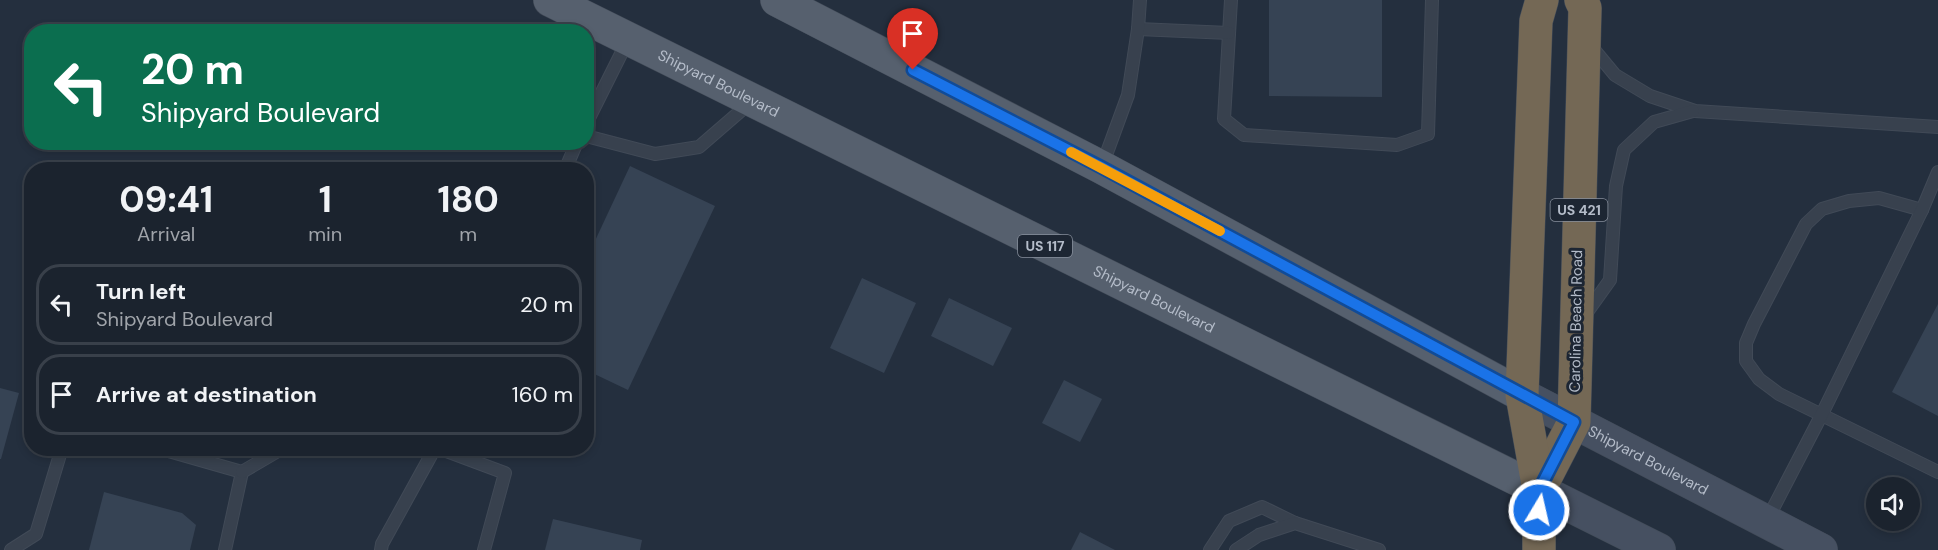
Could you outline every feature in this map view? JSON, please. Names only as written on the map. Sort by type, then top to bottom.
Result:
[{"type":"highway","name":"Carolina Beach Road","points":[[1539,550],[1539,490],[1522,395],[1536,21],[1542,0]]},
{"type":"highway","name":"Carolina Beach Road","points":[[1539,490],[1574,422],[1585,8],[1581,0]]},
{"type":"main road","name":"Shipyard Boulevard","points":[[550,0],[1659,550]]},
{"type":"main road","name":"Shipyard Boulevard","points":[[777,0],[1101,167],[1522,395],[1821,550]]},
{"type":"lane","points":[[1101,167],[1128,95],[1140,0]]},
{"type":"lane","points":[[1231,0],[1224,118],[1244,135],[1397,146],[1428,134],[1432,0]]},
{"type":"lane","points":[[1138,29],[1229,33]]},
{"type":"lane","points":[[1584,38],[1615,75],[1650,96],[1695,111],[1938,127]]},
{"type":"lane","points":[[594,108],[628,39]]},
{"type":"lane","points":[[594,138],[655,154],[699,147],[752,101]]},
{"type":"lane","points":[[1576,328],[1610,280],[1616,186],[1624,150],[1654,122],[1695,111]]},
{"type":"lane","points":[[1766,521],[1821,416],[1922,210],[1938,171]]},
{"type":"lane","points":[[1922,210],[1878,198],[1849,201],[1822,209],[1806,224],[1754,324],[1746,343],[1746,361],[1759,379],[1779,394],[1938,472]]},
{"type":"lane","points":[[12,550],[36,534],[60,456]]},
{"type":"lane","points":[[186,456],[242,472],[269,456]]},
{"type":"lane","points":[[381,550],[382,544],[432,456]]},
{"type":"lane","points":[[459,456],[505,473],[484,550]]},
{"type":"lane","points":[[225,550],[242,472]]},
{"type":"lane","points":[[1210,550],[1229,521],[1262,507],[1295,523],[1379,550]]},
{"type":"lane","points":[[1236,550],[1259,535],[1295,523]]},
{"type":"building","points":[[1269,0],[1382,0],[1382,97],[1269,96]]},
{"type":"building","points":[[630,166],[715,206],[628,390],[594,374],[594,243]]},
{"type":"building","points":[[862,278],[916,303],[884,373],[830,348]]},
{"type":"building","points":[[949,298],[1012,328],[993,366],[931,336]]},
{"type":"building","points":[[1938,304],[1938,416],[1892,392]]},
{"type":"building","points":[[1064,380],[1102,399],[1080,442],[1042,423]]},
{"type":"building","points":[[0,388],[19,393],[1,459],[0,459]]},
{"type":"building","points":[[104,492],[182,513],[196,525],[190,550],[89,550]]},
{"type":"building","points":[[553,519],[642,540],[640,550],[545,550]]},
{"type":"building","points":[[1080,532],[1115,550],[1071,550]]},
{"type":"slow traffic","points":[[1071,152],[1220,231]]},
{"type":"route","points":[[913,70],[1101,167],[1574,422],[1539,490],[1539,510]]}]
